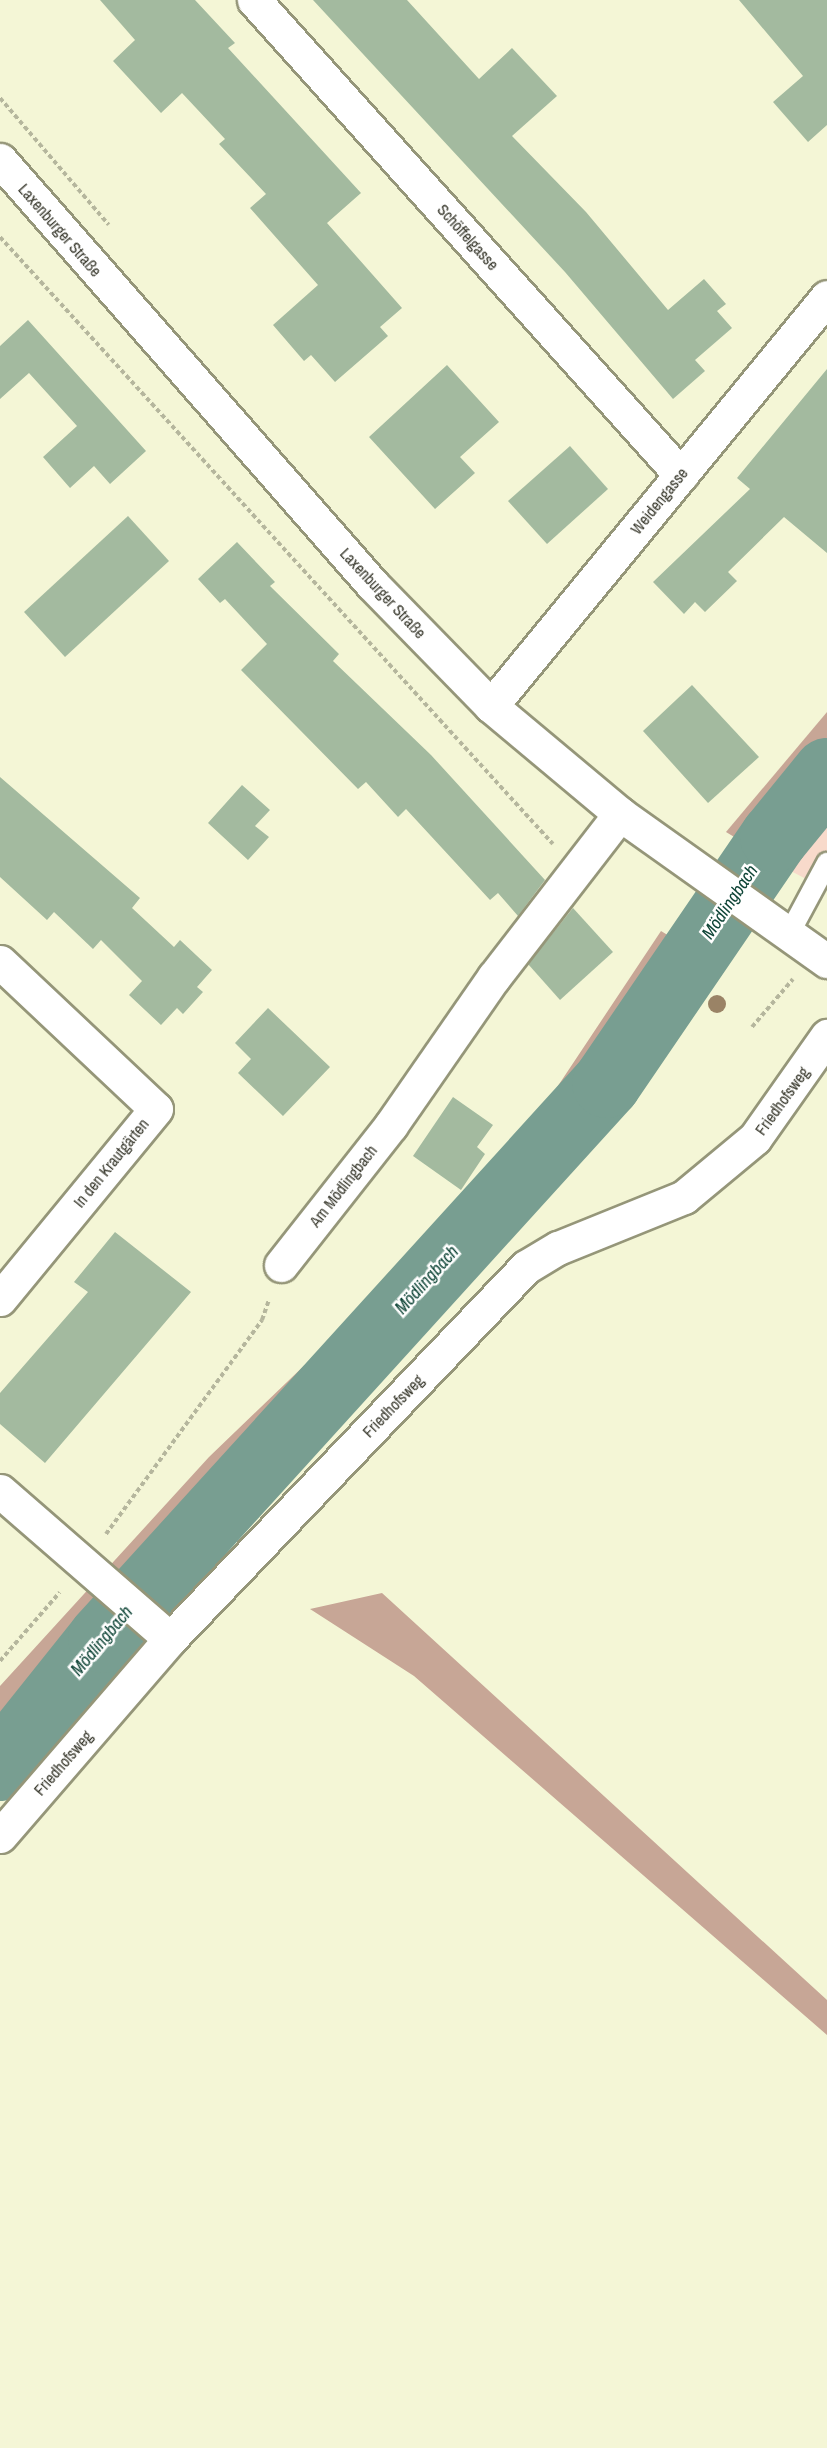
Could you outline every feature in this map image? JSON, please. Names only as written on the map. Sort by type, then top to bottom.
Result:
[{"type":"street","name":"Schöffelgasse","points":[[254,0],[681,475]]},
{"type":"street","name":"Laxenburger Straße","points":[[0,160],[372,584],[491,706],[620,814],[827,961]]},
{"type":"street","name":"Weidengasse","points":[[491,706],[827,297]]},
{"type":"street","name":"Am Mödlingbach","points":[[281,1265],[391,1125],[494,977],[620,814]]},
{"type":"street","name":"In den Krautgärten","points":[[0,962],[156,1109],[0,1299]]},
{"type":"street","name":"Friedhofsweg","points":[[0,1836],[170,1639],[526,1267],[558,1248],[684,1197],[755,1138],[827,1036]]},
{"type":"street","points":[[0,1491],[82,1567],[170,1639]]},
{"type":"lane","points":[[783,930],[827,863]]},
{"type":"path","points":[[0,237],[562,854]]},
{"type":"path","points":[[752,1027],[794,978]]},
{"type":"path","points":[[0,1661],[82,1567],[262,1320],[281,1265]]},
{"type":"shaded area","points":[[827,712],[827,821],[789,870],[726,832]]},
{"type":"shaded area","points":[[827,821],[827,890],[789,870]]},
{"type":"shaded area","points":[[661,931],[725,970],[659,1064],[211,1550],[0,1801],[0,1686],[209,1457],[492,1185]]},
{"type":"shaded area","points":[[382,1593],[827,2000],[827,2035],[414,1676],[310,1609]]},
{"type":"building","points":[[100,0],[195,0],[235,43],[228,48],[361,193],[327,223],[402,308],[380,327],[388,336],[335,382],[311,355],[304,361],[273,325],[318,285],[250,208],[266,194],[219,144],[225,139],[182,93],[161,113],[113,61],[135,40]]},
{"type":"building","points":[[313,0],[407,0],[479,79],[512,48],[557,96],[512,136],[586,212],[668,310],[704,279],[726,304],[717,311],[732,328],[695,360],[705,371],[673,399],[565,272]]},
{"type":"building","points":[[739,0],[827,0],[827,125],[808,142],[773,102],[803,76]]},
{"type":"building","points":[[28,320],[146,451],[110,484],[94,466],[70,488],[43,457],[77,426],[29,373],[0,399],[0,346]]},
{"type":"building","points":[[447,365],[499,422],[460,457],[475,473],[435,509],[369,437]]},
{"type":"building","points":[[827,369],[827,553],[784,517],[728,572],[737,581],[705,612],[695,602],[684,614],[653,582],[750,489],[737,478]]},
{"type":"building","points":[[570,446],[608,489],[547,544],[508,501]]},
{"type":"building","points":[[128,516],[169,561],[65,657],[24,612]]},
{"type":"building","points":[[237,542],[275,582],[270,586],[339,654],[333,661],[431,755],[545,880],[518,916],[498,893],[490,900],[406,809],[398,817],[366,782],[358,789],[241,670],[267,644],[225,599],[220,603],[198,579]]},
{"type":"building","points":[[692,685],[759,757],[708,803],[643,731]]},
{"type":"building","points":[[0,777],[140,898],[132,908],[174,947],[180,940],[212,970],[197,987],[203,992],[183,1014],[177,1008],[161,1025],[129,995],[142,981],[101,940],[93,949],[54,912],[47,920],[0,877]]},
{"type":"building","points":[[242,785],[270,810],[255,826],[269,837],[248,860],[208,823]]},
{"type":"building","points":[[573,908],[613,952],[560,1000],[528,964]]},
{"type":"building","points":[[268,1008],[330,1067],[283,1116],[238,1073],[251,1059],[235,1043]]},
{"type":"building","points":[[453,1097],[493,1125],[477,1147],[485,1154],[461,1190],[413,1156]]},
{"type":"building","points":[[115,1232],[191,1292],[45,1463],[0,1424],[0,1393],[88,1292],[74,1282]]},
{"type":"waterway","name":"Mödlingbach","points":[[0,1766],[102,1638],[606,1083],[774,837],[827,772]]}]
